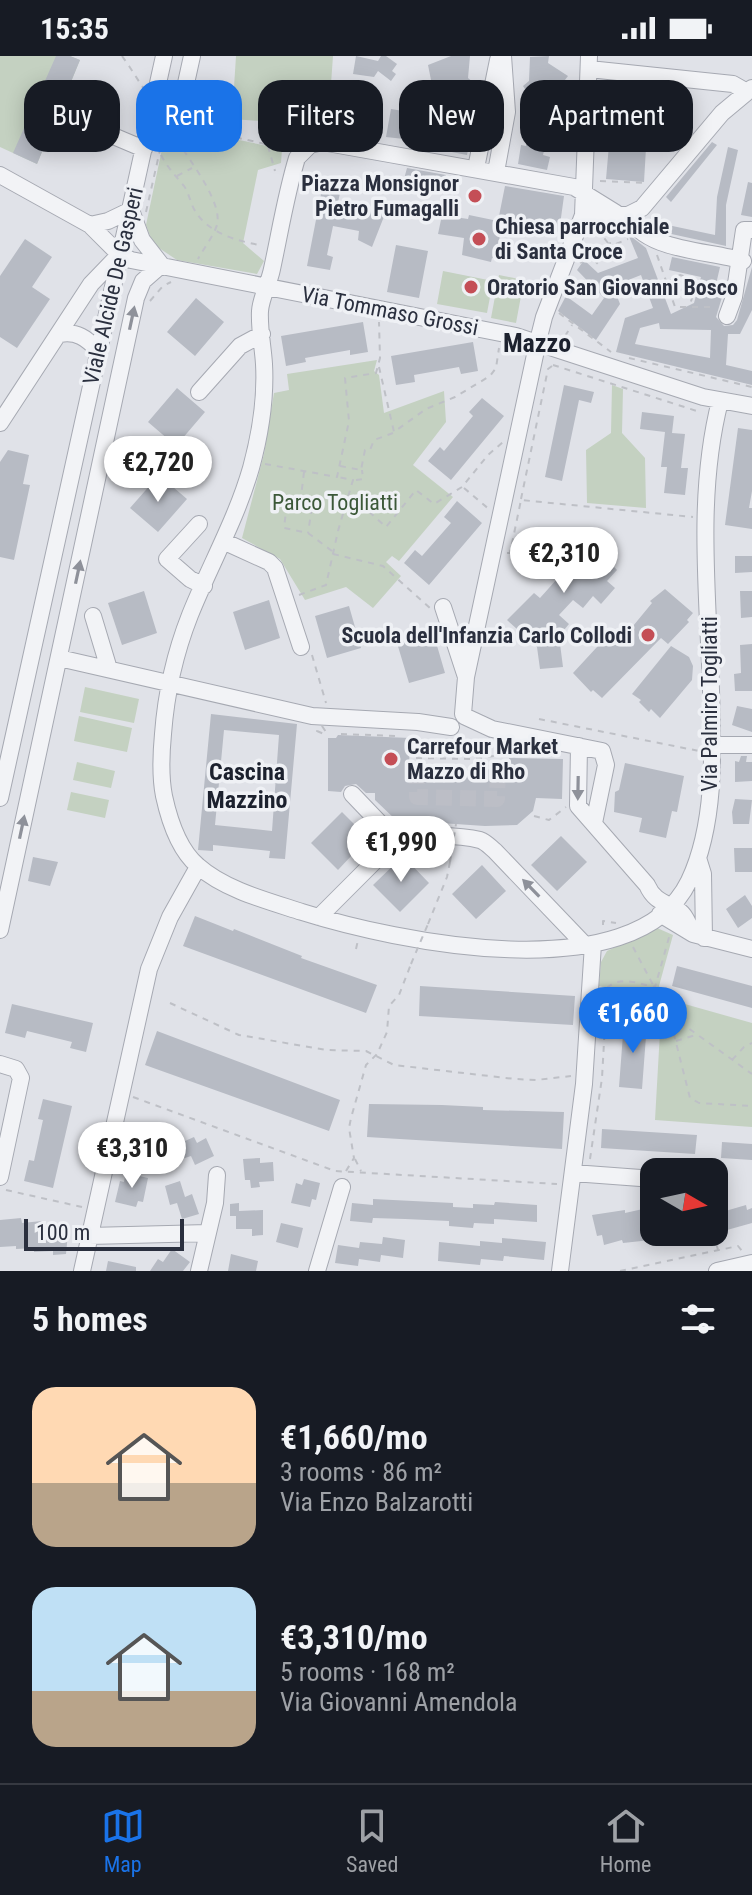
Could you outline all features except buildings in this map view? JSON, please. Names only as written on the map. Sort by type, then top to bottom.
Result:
[{"type":"street","name":"Viale Alcide De Gasperi","points":[[161,80],[164,56]]},
{"type":"street","points":[[186,80],[192,56]]},
{"type":"street","points":[[495,80],[501,56]]},
{"type":"street","points":[[496,172],[507,107],[501,56]]},
{"type":"street","points":[[457,719],[544,317],[588,220],[589,62],[733,84],[747,95],[722,113],[642,208],[623,220],[588,220]]},
{"type":"street","name":"Viale Alcide De Gasperi","points":[[0,798],[120,255],[131,210],[152,152]]},
{"type":"street","name":"Via Palmiro Togliatti","points":[[301,152],[293,172],[260,313],[265,384],[259,430],[246,484],[225,542],[184,633],[170,683],[162,750],[163,791],[180,843],[198,867],[245,892],[319,917],[386,934],[464,947],[528,949],[589,945],[628,933],[661,918],[684,890],[697,857],[710,797],[713,749],[706,518],[710,445],[720,401]]},
{"type":"street","points":[[381,152],[589,186],[623,220],[652,238],[742,260]]},
{"type":"street","points":[[476,168],[479,152]]},
{"type":"street","points":[[0,175],[90,225],[120,255],[91,284],[0,423]]},
{"type":"street","points":[[90,225],[108,221],[131,210],[142,240],[161,267]]},
{"type":"street","points":[[729,312],[742,260],[744,230],[752,230]]},
{"type":"street","name":"Via Tommaso Grossi","points":[[120,255],[161,267],[538,341],[720,401],[752,406]]},
{"type":"street","name":"Viale Alcide De Gasperi","points":[[0,930],[136,298],[143,281],[161,267]]},
{"type":"street","points":[[60,334],[71,332],[86,338],[98,350]]},
{"type":"street","points":[[199,392],[240,346],[262,334]]},
{"type":"street","points":[[199,524],[167,559],[190,579],[204,586]]},
{"type":"street","points":[[225,542],[269,562],[275,568],[306,650]]},
{"type":"street","points":[[438,611],[466,677]]},
{"type":"street","points":[[93,616],[109,669]]},
{"type":"street","points":[[59,658],[312,716],[418,722],[457,719],[599,750],[606,759],[594,823]]},
{"type":"street","points":[[713,749],[752,745]]},
{"type":"street","points":[[579,746],[577,802],[649,890],[662,890],[661,918]]},
{"type":"street","points":[[352,794],[396,840]]},
{"type":"street","points":[[319,917],[396,840],[408,837],[466,838],[485,842],[589,945],[577,1178],[560,1271]]},
{"type":"street","points":[[692,936],[703,874],[697,857]]},
{"type":"street","points":[[82,1271],[149,969],[170,917],[198,867]]},
{"type":"street","points":[[684,890],[685,917],[692,936]]},
{"type":"street","points":[[661,918],[679,911],[685,917]]},
{"type":"street","points":[[661,918],[692,936],[752,949]]},
{"type":"street","points":[[0,1064],[16,1069],[21,1078],[0,1177]]},
{"type":"street","points":[[199,1271],[215,1203],[217,1175]]},
{"type":"street","points":[[577,1178],[640,1179]]},
{"type":"street","points":[[317,1271],[344,1179]]},
{"type":"street","points":[[89,1236],[208,1233]]},
{"type":"street","points":[[717,1271],[748,1259]]},
{"type":"path","points":[[122,56],[139,80]]},
{"type":"path","points":[[145,222],[152,152]]},
{"type":"path","points":[[153,152],[186,189],[199,218],[230,238],[260,245]]},
{"type":"path","points":[[185,152],[217,208],[215,229],[192,265]]},
{"type":"path","points":[[268,152],[275,171]]},
{"type":"path","points":[[176,177],[193,167]]},
{"type":"path","points":[[589,186],[603,180],[654,183]]},
{"type":"path","points":[[588,220],[612,251],[615,245]]},
{"type":"path","points":[[575,270],[589,255],[628,240],[623,220]]},
{"type":"path","points":[[652,238],[675,307]]},
{"type":"path","points":[[579,244],[602,268]]},
{"type":"path","points":[[666,283],[680,275],[697,280]]},
{"type":"path","points":[[146,307],[163,286],[178,280]]},
{"type":"path","points":[[675,307],[680,298],[679,291],[686,291],[697,280]]},
{"type":"path","points":[[690,307],[697,280]]},
{"type":"path","points":[[680,298],[687,296],[686,291]]},
{"type":"path","points":[[675,307],[729,312]]},
{"type":"path","points":[[554,309],[615,354]]},
{"type":"path","points":[[378,317],[379,366],[394,432]]},
{"type":"path","points":[[562,341],[573,324]]},
{"type":"path","points":[[361,470],[365,450],[370,450],[374,440],[394,432],[426,409],[455,397],[490,376],[496,368],[500,341]]},
{"type":"path","points":[[631,358],[752,387]]},
{"type":"path","points":[[494,552],[510,553],[548,369],[554,363],[699,412],[701,404]]},
{"type":"path","points":[[337,477],[349,421],[345,378],[376,373],[379,366]]},
{"type":"path","points":[[347,503],[366,509],[386,527],[416,490],[434,504],[462,487],[488,455],[511,437]]},
{"type":"path","points":[[260,463],[353,480],[363,479],[364,471],[339,466]]},
{"type":"path","points":[[300,505],[304,471]]},
{"type":"path","points":[[299,595],[326,585],[353,480]]},
{"type":"path","points":[[462,487],[494,513]]},
{"type":"path","points":[[521,500],[706,518]]},
{"type":"path","points":[[308,533],[312,507],[287,503],[284,528],[308,533],[333,553],[383,566],[438,611]]},
{"type":"path","points":[[306,650],[327,704]]},
{"type":"path","points":[[539,719],[713,749]]},
{"type":"path","points":[[341,734],[396,736],[396,732],[414,735],[414,758],[472,759],[509,754]]},
{"type":"path","points":[[534,816],[546,821],[560,812]]},
{"type":"path","points":[[362,1173],[354,1158],[349,1128],[366,1065],[387,1032],[389,1006],[399,995],[447,877],[456,822]]},
{"type":"path","points":[[661,918],[670,932],[692,936]]},
{"type":"path","points":[[602,927],[603,921],[616,923]]},
{"type":"path","points":[[655,987],[670,932]]},
{"type":"path","points":[[356,949],[358,939]]},
{"type":"path","points":[[629,940],[669,1015],[692,1101],[752,1106]]},
{"type":"path","points":[[128,1095],[284,1153],[344,1179],[362,1173],[577,1178],[602,1078],[609,984],[623,980],[655,987]]},
{"type":"path","points":[[597,988],[607,989]]},
{"type":"path","points":[[170,1003],[239,1035],[327,1050],[366,1051],[394,1065],[536,1080],[584,1075]]},
{"type":"path","points":[[669,1015],[752,1074]]},
{"type":"path","points":[[676,1041],[697,1035]]},
{"type":"path","points":[[731,1060],[752,1043]]},
{"type":"path","points":[[344,1179],[354,1158]]},
{"type":"path","points":[[0,1189],[95,1210]]},
{"type":"path","points":[[717,1246],[718,1251]]},
{"type":"path","points":[[620,1271],[738,1246],[748,1259]]},
{"type":"green space","points":[[0,56],[70,56],[80,60],[72,80],[24,80],[24,152],[42,152],[37,164],[0,147]]},
{"type":"green space","points":[[236,56],[333,56],[331,80],[258,80],[258,121],[242,120],[242,80],[234,80]]},
{"type":"green space","points":[[242,141],[258,144],[258,152],[282,152],[281,163],[258,170],[243,243],[264,261],[257,274],[177,260],[153,244],[146,225],[161,152],[242,152]]},
{"type":"green space","points":[[443,271],[493,281],[487,313],[437,304]]},
{"type":"green space","points":[[499,275],[524,280],[516,323],[491,318]]},
{"type":"green space","name":"Parco Togliatti","points":[[377,360],[374,371],[379,375],[384,413],[444,391],[446,422],[413,465],[453,497],[399,561],[392,556],[386,562],[401,576],[373,608],[346,587],[305,600],[280,559],[242,538],[264,454],[274,393],[289,390],[287,374]]},
{"type":"green space","points":[[612,385],[623,389],[622,433],[645,458],[646,508],[587,503],[586,450],[611,433]]},
{"type":"green space","points":[[85,687],[139,699],[134,723],[80,712]]},
{"type":"green space","points":[[79,716],[132,728],[127,752],[74,741]]},
{"type":"green space","points":[[77,762],[115,771],[111,788],[73,780]]},
{"type":"green space","points":[[71,792],[109,800],[105,818],[67,810]]},
{"type":"green space","points":[[657,928],[673,935],[659,986],[667,999],[752,1023],[752,1127],[655,1120],[661,1014],[658,1005],[641,991],[609,992],[607,988],[599,986],[601,962],[607,951]]},
{"type":"tunnel","points":[[417,768],[417,797],[497,799],[498,767]]},
{"type":"place","name":"Piazza Monsignor Pietro Fumagalli","points":[[475,196]]},
{"type":"place","name":"Chiesa parrocchiale di Santa Croce","points":[[479,239]]},
{"type":"place","name":"Oratorio San Giovanni Bosco","points":[[471,287]]},
{"type":"place","name":"Scuola dell'Infanzia Carlo Collodi","points":[[648,635]]},
{"type":"place","name":"Carrefour Market Mazzo di Rho","points":[[391,759]]},
{"type":"district","name":"Mazzo","points":[[537,343]]},
{"type":"district","name":"Cascina Mazzino","points":[[247,786]]}]
